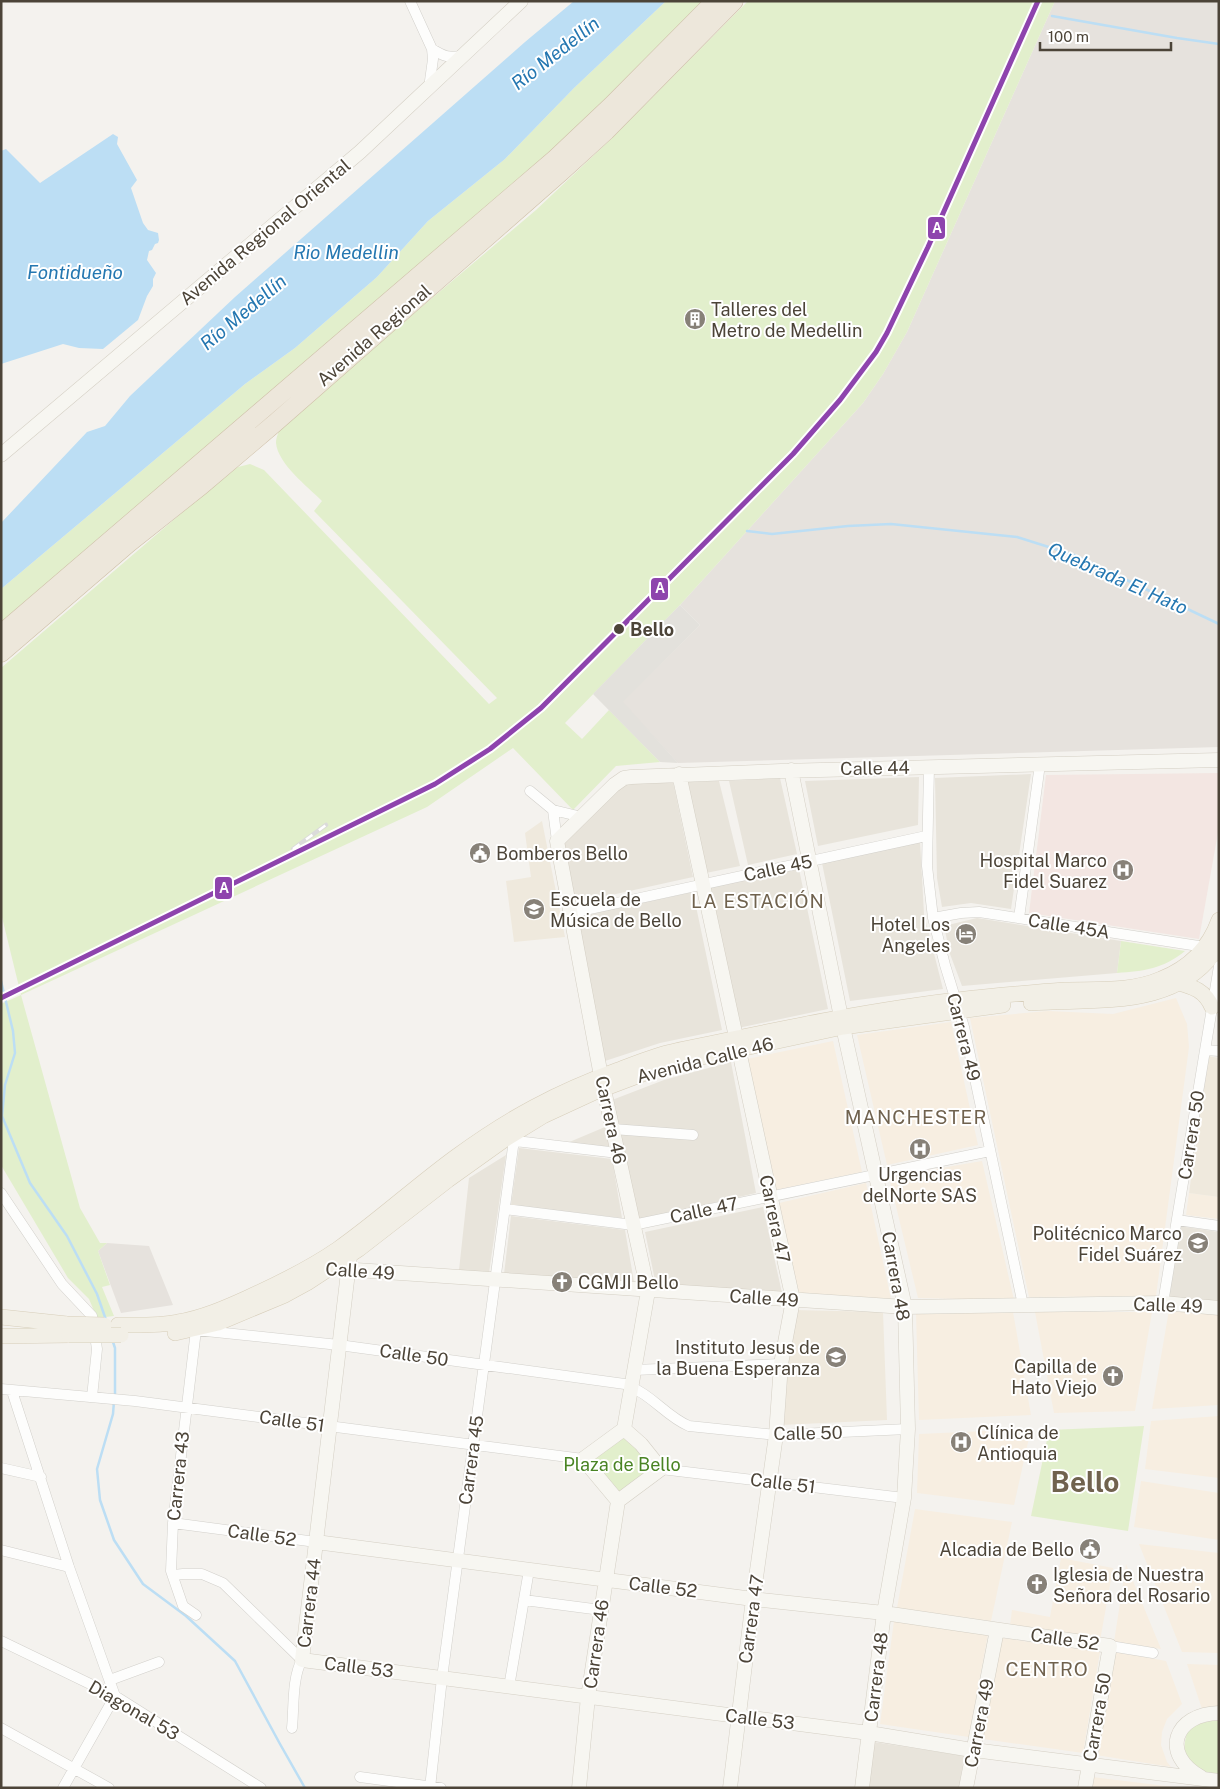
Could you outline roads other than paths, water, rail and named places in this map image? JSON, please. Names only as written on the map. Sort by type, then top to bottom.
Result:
[{"type":"highway","name":"Avenida Regional","points":[[1,634],[556,158],[612,105],[714,1]]},
{"type":"highway","name":"Avenida Regional","points":[[1,653],[129,543],[202,485],[561,172],[606,131],[734,1]]},
{"type":"main road","points":[[1212,946],[1219,920]]},
{"type":"main road","name":"Avenida Calle 46","points":[[957,1006],[1133,998],[1158,992],[1178,984],[1200,968],[1212,946]]},
{"type":"main road","name":"Avenida Calle 46","points":[[119,1330],[198,1318],[258,1293],[310,1267],[352,1239],[418,1185],[484,1137],[558,1094],[737,1044],[842,1022],[1054,991],[1137,987],[1160,980],[1182,969],[1212,946]]},
{"type":"main road","points":[[1178,984],[1191,986],[1201,991],[1212,1007]]},
{"type":"main road","name":"Avenida Calle 46","points":[[119,1330],[159,1334],[196,1330],[218,1323],[285,1295],[331,1269],[349,1263],[448,1180],[511,1138],[577,1100],[602,1082]]},
{"type":"main road","points":[[1,1317],[68,1329]]},
{"type":"main road","points":[[1,1336],[68,1329],[119,1330]]},
{"type":"street","points":[[410,1],[432,49],[433,59],[428,89]]},
{"type":"street","name":"Avenida Regional Oriental","points":[[1,455],[360,152],[522,1]]},
{"type":"street","points":[[432,49],[444,56],[453,58],[466,54]]},
{"type":"street","name":"Calle 44","points":[[557,841],[614,785],[624,778],[791,770],[1219,760]]},
{"type":"street","points":[[1019,918],[1040,764]]},
{"type":"street","name":"Carrera 49","points":[[929,767],[926,836],[928,882],[933,918],[965,1033],[1023,1305]]},
{"type":"street","name":"Carrera 48","points":[[791,770],[842,1022],[905,1307],[908,1429],[904,1498],[884,1613],[862,1788]]},
{"type":"street","name":"Carrera 47","points":[[679,774],[793,1300],[781,1364],[776,1435],[753,1599],[730,1788]]},
{"type":"street","points":[[530,791],[553,810],[582,817]]},
{"type":"street","name":"Carrera 46","points":[[553,810],[557,841],[602,1082],[648,1291],[624,1429]]},
{"type":"street","name":"Calle 45","points":[[571,913],[926,836]]},
{"type":"street","name":"Calle 45A","points":[[933,918],[969,912],[1212,946]]},
{"type":"street","name":"Carrera 50","points":[[1163,1303],[1219,966]]},
{"type":"street","points":[[1205,1050],[1219,1052]]},
{"type":"street","points":[[612,1129],[693,1135]]},
{"type":"street","points":[[511,1138],[618,1153]]},
{"type":"street","name":"Carrera 45","points":[[430,1787],[442,1678],[505,1209],[511,1138]]},
{"type":"street","name":"Calle 47","points":[[505,1209],[633,1225],[990,1151]]},
{"type":"street","points":[[1,1193],[62,1284],[92,1316],[97,1349],[92,1397]]},
{"type":"street","points":[[1177,1220],[1219,1226]]},
{"type":"street","name":"Carrera 44","points":[[292,1728],[296,1676],[302,1660],[352,1239]]},
{"type":"street","name":"Calle 49","points":[[349,1263],[496,1280],[905,1307],[1163,1303],[1219,1308]]},
{"type":"street","name":"Calle 49","points":[[310,1267],[331,1269]]},
{"type":"street","name":"Calle 50","points":[[196,1330],[339,1345],[631,1386],[639,1390],[676,1421],[689,1426],[776,1435],[908,1429]]},
{"type":"street","name":"Carrera 43","points":[[196,1330],[173,1523],[171,1571],[183,1606],[196,1615]]},
{"type":"street","points":[[634,1370],[781,1364]]},
{"type":"street","name":"Calle 51","points":[[1,1389],[186,1407],[583,1459]]},
{"type":"street","points":[[12,1391],[69,1567],[115,1696],[63,1788]]},
{"type":"street","points":[[624,1429],[641,1444],[661,1469],[618,1501],[583,1459],[624,1429]]},
{"type":"street","points":[[1,1468],[40,1477]]},
{"type":"street","name":"Calle 51","points":[[661,1469],[904,1498]]},
{"type":"street","name":"Carrera 46","points":[[578,1788],[588,1697],[618,1501]]},
{"type":"street","name":"Calle 52","points":[[173,1523],[753,1599],[884,1613],[1153,1653]]},
{"type":"street","points":[[1,1550],[69,1567]]},
{"type":"street","points":[[509,1687],[529,1570]]},
{"type":"street","points":[[172,1575],[202,1574],[222,1583],[302,1660]]},
{"type":"street","points":[[524,1600],[601,1610]]},
{"type":"street","name":"Carrera 49","points":[[966,1788],[997,1630]]},
{"type":"street","name":"Diagonal 53","points":[[1,1641],[115,1696],[261,1788]]},
{"type":"street","name":"Carrera 50","points":[[1085,1788],[1110,1646]]},
{"type":"street","name":"Calle 53","points":[[302,1660],[869,1733],[973,1750],[1089,1764],[1212,1783]]},
{"type":"street","points":[[110,1680],[159,1662]]},
{"type":"street","points":[[1212,1783],[1189,1770],[1177,1751],[1176,1742],[1179,1733],[1195,1718],[1219,1713]]},
{"type":"street","points":[[1,1728],[109,1788]]},
{"type":"street","points":[[360,1776],[441,1788]]},
{"type":"water","name":"Rio Medellin","points":[[574,1],[666,1],[574,88],[505,159],[428,221],[377,277],[295,348],[245,384],[1,589],[1,523],[87,432],[105,426],[130,396],[235,297]]},
{"type":"water","name":"Fontidueño","points":[[113,134],[118,137],[117,144],[137,180],[131,188],[143,223],[148,230],[158,233],[159,240],[152,250],[149,251],[147,260],[156,273],[153,279],[153,286],[138,320],[103,349],[79,348],[63,344],[1,364],[1,151],[6,149],[40,183]]},
{"type":"waterway","points":[[1052,16],[1219,44]]},
{"type":"waterway","name":"Quebrada El Hato","points":[[747,531],[772,534],[848,526],[891,524],[1017,537],[1074,555],[1219,624]]},
{"type":"waterway","points":[[1,981],[13,1031],[15,1053],[5,1085],[2,1116],[30,1183],[67,1236],[97,1294],[106,1320]]},
{"type":"waterway","points":[[112,1339],[115,1348],[115,1396]]},
{"type":"waterway","points":[[114,1401],[113,1414],[97,1469],[100,1500],[114,1540],[143,1584],[186,1616],[235,1661],[305,1788]]},
{"type":"railway","points":[[293,849],[326,825]]},
{"type":"place","name":"Talleres del Metro de Medellin","points":[[695,319]]},
{"type":"place","name":"Bello","points":[[619,629]]},
{"type":"place","name":"Bomberos Bello","points":[[480,853]]},
{"type":"place","name":"Hospital Marco Fidel Suarez","points":[[1123,870]]},
{"type":"place","name":"Escuela de Música de Bello","points":[[534,909]]},
{"type":"place","name":"Hotel Los Angeles","points":[[966,934]]},
{"type":"place","name":"Urgencias delNorte SAS","points":[[920,1149]]},
{"type":"place","name":"Politécnico Marco Fidel Suárez","points":[[1198,1243]]},
{"type":"place","name":"CGMJI Bello","points":[[562,1282]]},
{"type":"place","name":"Instituto Jesus de la Buena Esperanza","points":[[836,1357]]},
{"type":"place","name":"Capilla de Hato Viejo","points":[[1113,1376]]},
{"type":"place","name":"Clínica de Antioquia","points":[[961,1442]]},
{"type":"place","name":"Alcadia de Bello","points":[[1090,1549]]},
{"type":"place","name":"Iglesia de Nuestra Señora del Rosario","points":[[1037,1584]]},
{"type":"district","name":"LA ESTACIÓN","points":[[758,901]]},
{"type":"district","name":"MANCHESTER","points":[[916,1117]]},
{"type":"district","name":"Bello","points":[[1085,1481]]},
{"type":"district","name":"CENTRO","points":[[1047,1669]]},
{"type":"water label","name":"Río Medellín","points":[[555,53]]},
{"type":"water label","name":"Río Medellín","points":[[243,312]]},
{"type":"park label","name":"Plaza de Bello","points":[[622,1464]]}]
